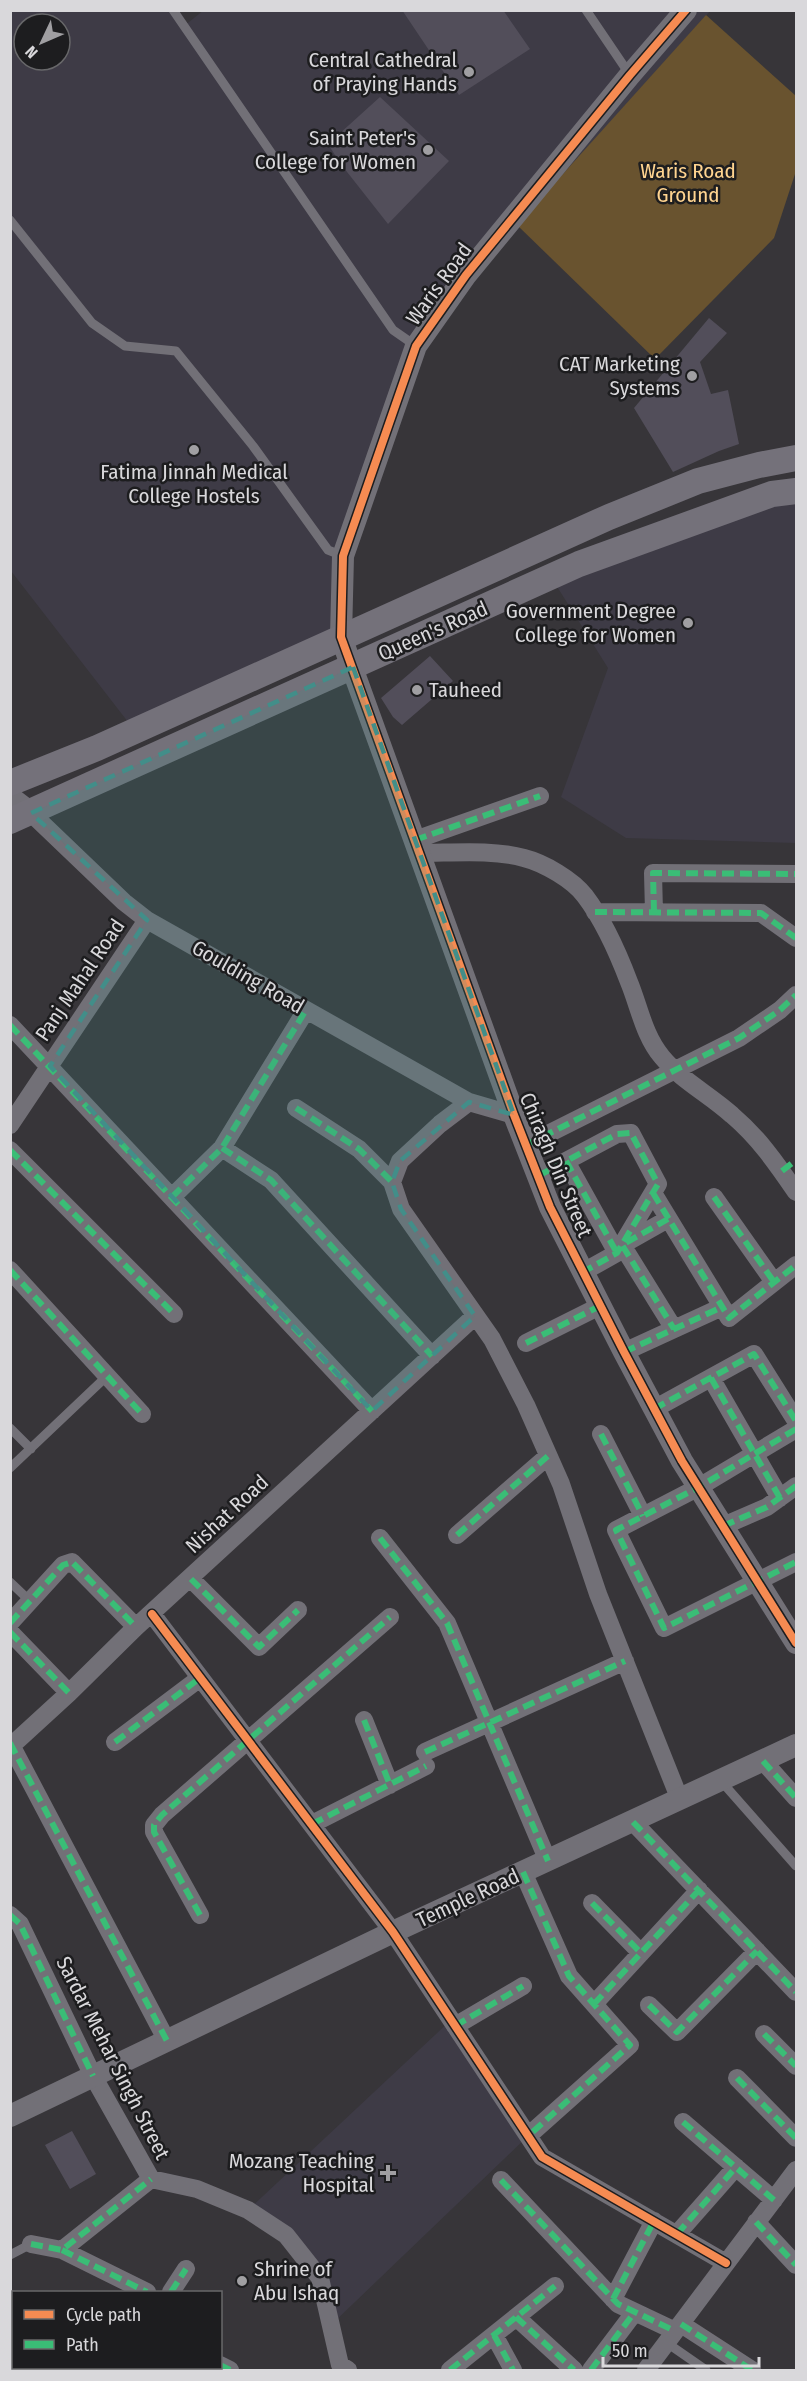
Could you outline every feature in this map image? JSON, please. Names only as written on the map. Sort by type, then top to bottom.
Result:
[{"type":"main road","name":"Queen's Road","points":[[10,783],[97,748],[609,517],[698,481],[796,458]]},
{"type":"main road","name":"Queen's Road","points":[[21,817],[579,564],[772,494],[796,490]]},
{"type":"street","name":"Waris Road","points":[[340,637],[343,556],[416,346],[466,275],[686,10]]},
{"type":"street","name":"Chiragh Din Street","points":[[340,637],[353,667],[514,1115],[550,1208],[654,1409],[699,1487],[796,1643]]},
{"type":"street","points":[[417,846],[540,796]]},
{"type":"street","name":"Goulding Road","points":[[10,797],[21,817],[147,920],[469,1102],[514,1115]]},
{"type":"street","points":[[417,846],[524,858],[555,871],[585,895],[629,980],[647,1031],[661,1056],[675,1070],[733,1115],[769,1152],[789,1165],[796,1192]]},
{"type":"street","points":[[654,912],[653,873],[796,874]]},
{"type":"street","points":[[595,912],[760,913],[796,938]]},
{"type":"street","name":"Panj Mahal Road","points":[[10,1125],[147,920]]},
{"type":"street","points":[[526,1145],[739,1038],[780,1010],[796,995]]},
{"type":"street","points":[[172,1197],[222,1148],[306,1010]]},
{"type":"street","points":[[10,1024],[372,1411]]},
{"type":"street","points":[[392,1182],[400,1161],[440,1124],[469,1102]]},
{"type":"street","points":[[296,1108],[359,1149],[392,1182],[401,1209],[492,1339],[561,1484],[598,1594],[680,1800]]},
{"type":"street","points":[[538,1176],[617,1134],[632,1133],[658,1184],[619,1249]]},
{"type":"street","points":[[222,1148],[271,1180],[432,1356]]},
{"type":"street","points":[[10,1150],[174,1314]]},
{"type":"street","points":[[566,1161],[619,1249],[674,1329]]},
{"type":"street","points":[[652,1192],[729,1318],[796,1265]]},
{"type":"street","points":[[714,1197],[774,1282]]},
{"type":"street","points":[[583,1272],[668,1220]]},
{"type":"street","points":[[10,1270],[142,1414]]},
{"type":"street","points":[[526,1342],[600,1306]]},
{"type":"street","points":[[624,1352],[722,1307]]},
{"type":"street","name":"Nishat Road","points":[[11,1745],[475,1316]]},
{"type":"street","points":[[654,1409],[754,1354],[796,1421]]},
{"type":"street","points":[[711,1378],[780,1498]]},
{"type":"street","points":[[796,1429],[699,1487],[616,1530],[664,1628],[796,1562]]},
{"type":"street","points":[[601,1434],[643,1516]]},
{"type":"street","points":[[457,1535],[548,1456]]},
{"type":"street","points":[[723,1526],[767,1508],[796,1486]]},
{"type":"street","points":[[380,1538],[447,1623],[548,1861]]},
{"type":"street","points":[[10,1623],[63,1565],[72,1562],[136,1627]]},
{"type":"street","points":[[191,1579],[259,1647],[298,1610]]},
{"type":"street","points":[[152,1614],[393,1932],[542,2157],[726,2263]]},
{"type":"street","points":[[200,1915],[154,1832],[154,1825],[162,1815],[390,1617]]},
{"type":"street","points":[[10,1632],[69,1693]]},
{"type":"street","points":[[312,1824],[390,1785],[425,1759],[489,1723],[625,1661]]},
{"type":"street","points":[[115,1742],[200,1678]]},
{"type":"street","points":[[364,1720],[390,1785]]},
{"type":"street","points":[[11,1745],[167,2041]]},
{"type":"street","name":"Temple Road","points":[[10,2116],[393,1932],[796,1745]]},
{"type":"street","points":[[763,1761],[796,1798]]},
{"type":"street","points":[[633,1822],[757,1951],[794,1983]]},
{"type":"street","points":[[523,1872],[569,1976],[630,2045],[528,2136]]},
{"type":"street","points":[[594,2004],[699,1890]]},
{"type":"street","points":[[592,1903],[641,1953]]},
{"type":"street","name":"Sardar Mehar Singh Street","points":[[10,1915],[20,1924],[93,2076],[151,2179],[197,2189],[248,2210],[286,2235],[320,2278],[341,2369]]},
{"type":"street","points":[[649,2005],[677,2032],[757,1951]]},
{"type":"street","points":[[455,2026],[523,1986]]},
{"type":"street","points":[[764,2034],[796,2066]]},
{"type":"street","points":[[736,2078],[796,2138]]},
{"type":"street","points":[[683,2122],[774,2200]]},
{"type":"street","points":[[676,2234],[736,2168]]},
{"type":"street","points":[[646,2370],[796,2170]]},
{"type":"street","points":[[62,2250],[151,2179]]},
{"type":"street","points":[[501,2180],[613,2299],[634,2313],[752,2370]]},
{"type":"street","points":[[613,2299],[654,2221]]},
{"type":"street","points":[[756,2222],[796,2265]]},
{"type":"street","points":[[31,2244],[62,2250],[145,2291]]},
{"type":"street","points":[[172,2291],[186,2269]]},
{"type":"street","points":[[450,2370],[555,2286]]},
{"type":"street","points":[[591,2370],[634,2313]]},
{"type":"street","points":[[516,2318],[574,2370]]},
{"type":"street","points":[[494,2335],[513,2370]]},
{"type":"lane","points":[[173,10],[393,330],[416,346]]},
{"type":"lane","points":[[586,10],[630,75]]},
{"type":"lane","points":[[10,220],[92,323],[125,346],[176,351],[253,446],[328,550],[343,556]]},
{"type":"lane","points":[[10,1468],[107,1376]]},
{"type":"lane","points":[[10,1428],[31,1449]]},
{"type":"lane","points":[[10,1582],[31,1602]]},
{"type":"lane","points":[[721,1780],[796,1866]]},
{"type":"lane","points":[[10,2255],[31,2244]]},
{"type":"lane","points":[[674,2333],[706,2370]]},
{"type":"highlighted area","points":[[353,667],[514,1115],[469,1102],[400,1161],[392,1182],[401,1209],[475,1316],[372,1411],[50,1066],[147,920],[31,813]]},
{"type":"shaded area","name":"Fatima Jinnah Medical College Hostels","points":[[204,10],[710,11],[408,348],[347,552],[341,637],[135,731],[11,571],[11,11],[173,11],[184,26]]},
{"type":"shaded area","name":"Government Degree College for Women","points":[[796,491],[796,843],[626,838],[561,797],[608,668],[551,577]]},
{"type":"shaded area","name":"Mozang Teaching Hospital","points":[[451,2020],[528,2136],[331,2325],[320,2278],[248,2210]]},
{"type":"green space","name":"Waris Road Ground","points":[[706,15],[796,96],[796,171],[774,238],[655,359],[517,225]]},
{"type":"building","name":"Central Cathedral of Praying Hands","points":[[402,10],[503,10],[530,49],[459,95]]},
{"type":"building","points":[[380,97],[449,161],[388,224],[328,144]]},
{"type":"building","points":[[709,318],[727,333],[700,362],[711,394],[728,390],[739,444],[673,472],[634,408]]},
{"type":"building","name":"Tauheed","points":[[430,656],[453,681],[402,725],[393,717],[381,698]]},
{"type":"building","points":[[72,2131],[96,2174],[70,2189],[45,2145]]},
{"type":"marked path","points":[[415,840],[540,796]]},
{"type":"marked path","points":[[654,912],[653,873],[796,874]]},
{"type":"marked path","points":[[595,912],[761,913],[796,938]]},
{"type":"marked path","points":[[526,1145],[739,1038],[780,1010],[796,995]]},
{"type":"marked path","points":[[172,1197],[222,1148],[306,1010]]},
{"type":"marked path","points":[[10,1025],[372,1411]]},
{"type":"marked path","points":[[296,1108],[359,1149],[392,1182]]},
{"type":"marked path","points":[[538,1176],[617,1134],[631,1133],[658,1184],[617,1253],[583,1272]]},
{"type":"marked path","points":[[222,1148],[271,1180],[432,1356]]},
{"type":"marked path","points":[[10,1150],[174,1314]]},
{"type":"marked path","points":[[782,1171],[796,1160]]},
{"type":"marked path","points":[[566,1161],[617,1253]]},
{"type":"marked path","points":[[653,1193],[729,1318],[796,1265]]},
{"type":"marked path","points":[[714,1197],[774,1282]]},
{"type":"marked path","points":[[668,1219],[622,1245],[674,1329]]},
{"type":"marked path","points":[[10,1270],[142,1414]]},
{"type":"marked path","points":[[526,1343],[600,1306]]},
{"type":"marked path","points":[[624,1352],[722,1307]]},
{"type":"marked path","points":[[654,1409],[754,1354],[796,1421]]},
{"type":"marked path","points":[[711,1378],[780,1498]]},
{"type":"marked path","points":[[796,1429],[699,1487],[616,1530],[664,1628],[796,1562]]},
{"type":"marked path","points":[[601,1434],[643,1516]]},
{"type":"marked path","points":[[457,1535],[548,1456]]},
{"type":"marked path","points":[[723,1526],[767,1507],[796,1486]]},
{"type":"marked path","points":[[380,1538],[447,1623],[548,1861]]},
{"type":"marked path","points":[[10,1623],[63,1565],[72,1562],[136,1627]]},
{"type":"marked path","points":[[191,1579],[259,1647],[298,1610]]},
{"type":"marked path","points":[[200,1915],[154,1832],[154,1825],[162,1815],[390,1617]]},
{"type":"marked path","points":[[10,1632],[69,1693]]},
{"type":"marked path","points":[[425,1752],[625,1661]]},
{"type":"marked path","points":[[115,1742],[200,1678]]},
{"type":"marked path","points":[[364,1720],[390,1785]]},
{"type":"marked path","points":[[10,1743],[167,2041]]},
{"type":"marked path","points":[[763,1761],[796,1798]]},
{"type":"marked path","points":[[312,1824],[426,1766]]},
{"type":"marked path","points":[[633,1822],[796,1992]]},
{"type":"marked path","points":[[523,1872],[569,1976],[630,2045],[528,2136]]},
{"type":"marked path","points":[[594,2004],[699,1890]]},
{"type":"marked path","points":[[592,1903],[641,1953]]},
{"type":"marked path","points":[[10,1915],[20,1924],[93,2076]]},
{"type":"marked path","points":[[649,2005],[677,2032],[757,1951]]},
{"type":"marked path","points":[[455,2026],[523,1986]]},
{"type":"marked path","points":[[764,2034],[796,2066]]},
{"type":"marked path","points":[[737,2078],[796,2138]]},
{"type":"marked path","points":[[683,2122],[774,2200]]},
{"type":"marked path","points":[[677,2234],[736,2167]]},
{"type":"marked path","points":[[31,2244],[62,2250],[151,2179]]},
{"type":"marked path","points":[[501,2180],[618,2304],[675,2331]]},
{"type":"marked path","points":[[613,2299],[654,2221]]},
{"type":"marked path","points":[[756,2222],[796,2265]]},
{"type":"marked path","points":[[62,2250],[145,2291]]},
{"type":"marked path","points":[[172,2291],[186,2269]]},
{"type":"marked path","points":[[450,2370],[555,2286]]},
{"type":"marked path","points":[[591,2370],[634,2313]]},
{"type":"marked path","points":[[516,2317],[574,2370]]},
{"type":"marked path","points":[[681,2324],[752,2370]]},
{"type":"marked path","points":[[494,2335],[513,2370]]},
{"type":"marked path","points":[[222,2366],[230,2370]]},
{"type":"cycle path","points":[[686,10],[466,275],[416,346],[343,556],[341,637],[514,1115],[550,1207],[682,1461],[796,1643]]},
{"type":"cycle path","points":[[152,1614],[393,1932],[542,2157],[726,2263]]},
{"type":"place","name":"Central Cathedral of Praying Hands","points":[[469,72]]},
{"type":"place","name":"Saint Peter's College for Women","points":[[428,150]]},
{"type":"place","name":"CAT Marketing Systems","points":[[692,376]]},
{"type":"place","name":"Fatima Jinnah Medical College Hostels","points":[[194,450]]},
{"type":"place","name":"Government Degree College for Women","points":[[688,623]]},
{"type":"place","name":"Tauheed","points":[[417,690]]},
{"type":"place","name":"Mozang Teaching Hospital","points":[[388,2173]]},
{"type":"place","name":"Shrine of Abu Ishaq","points":[[242,2281]]}]
